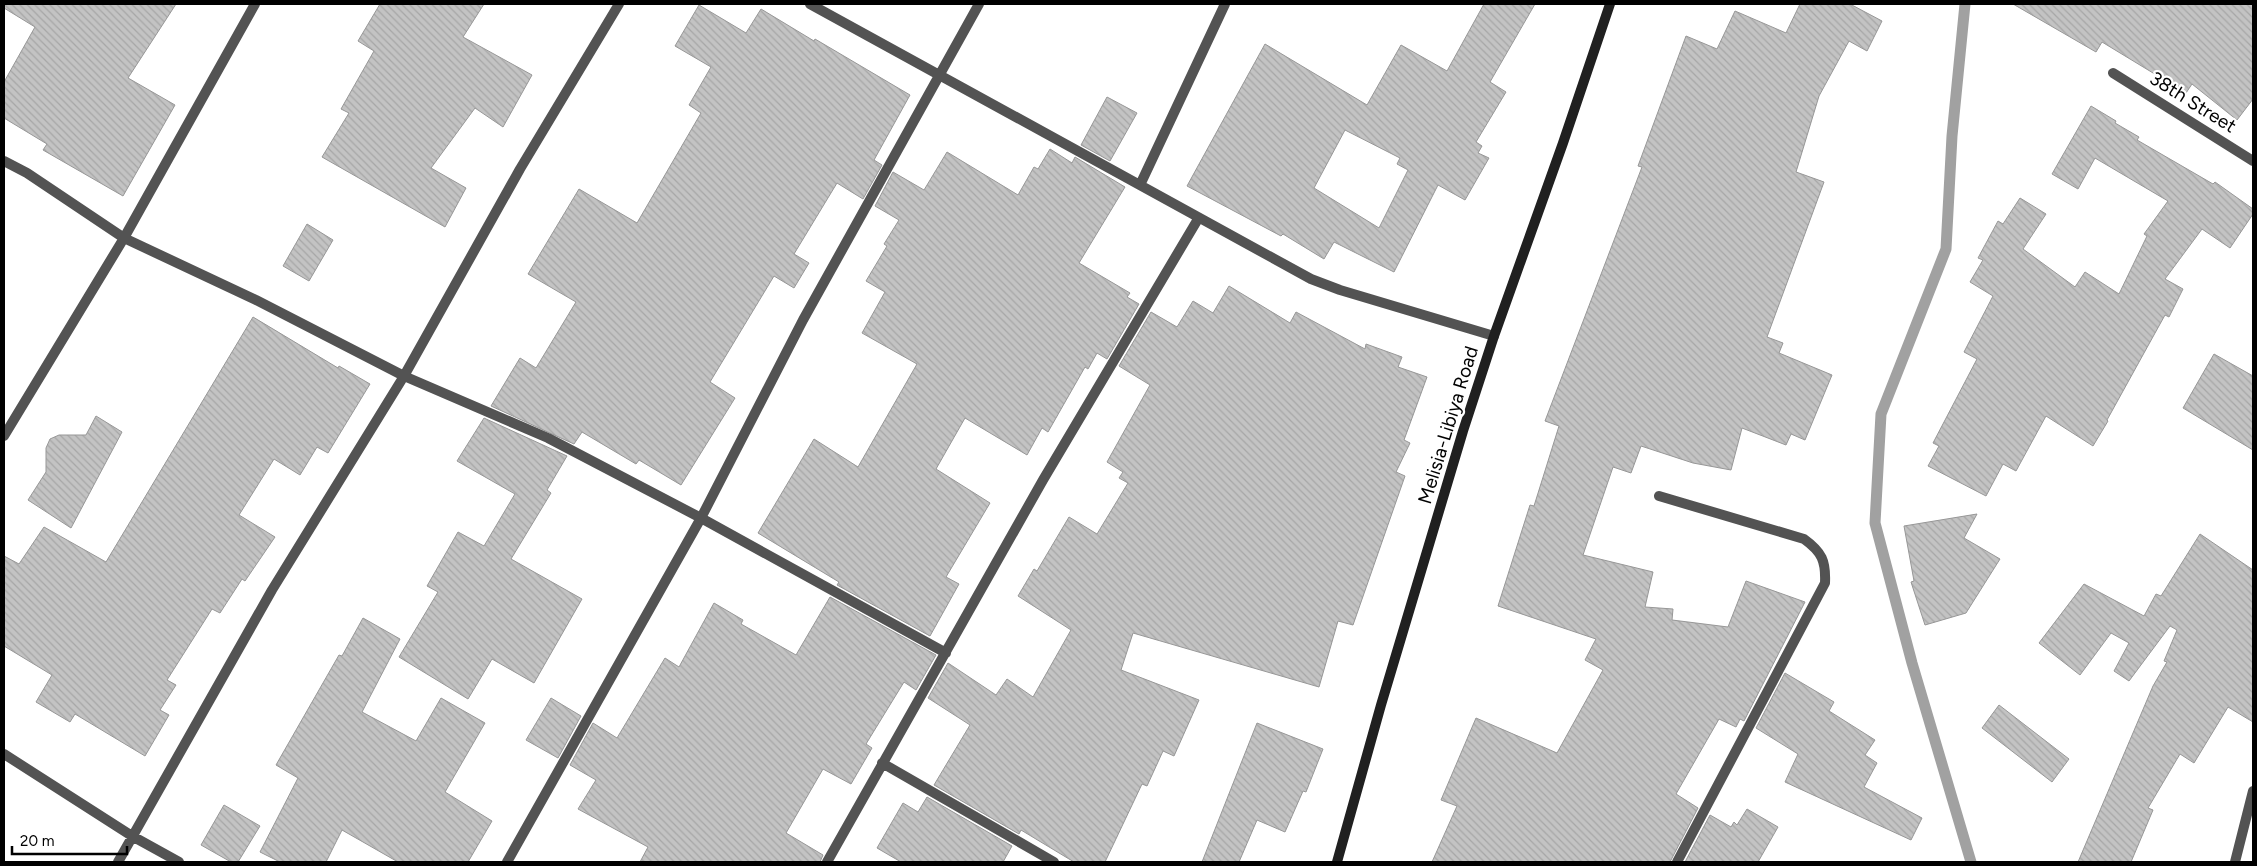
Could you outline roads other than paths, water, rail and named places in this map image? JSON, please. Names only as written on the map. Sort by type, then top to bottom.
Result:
[{"type":"main road","name":"Melisia-Libiya Road","points":[[1336,862],[1380,705],[1494,336],[1610,4]]},
{"type":"street","points":[[4,436],[124,238],[256,4]]},
{"type":"street","points":[[118,862],[272,590],[404,376],[520,170],[619,4]]},
{"type":"street","points":[[810,4],[938,76],[1140,185],[1198,219],[1311,279],[1340,290],[1494,336]]},
{"type":"street","points":[[507,862],[701,518],[803,320],[979,4]]},
{"type":"street","points":[[1140,185],[1224,4]]},
{"type":"street","name":"38th Street","points":[[2113,73],[2253,161]]},
{"type":"street","points":[[4,161],[27,173],[124,238],[256,300],[404,376],[548,438],[701,518],[946,653]]},
{"type":"street","points":[[827,862],[1043,480],[1198,219]]},
{"type":"street","points":[[1659,496],[1804,539],[1818,549],[1826,567],[1825,583],[1677,862]]},
{"type":"street","points":[[4,754],[132,836],[179,862]]},
{"type":"street","points":[[882,763],[1054,862]]},
{"type":"street","points":[[2234,862],[2253,791]]},
{"type":"waterway","points":[[1965,4],[1952,136],[1946,249],[1881,414],[1875,523],[1912,663],[1971,862]]}]
